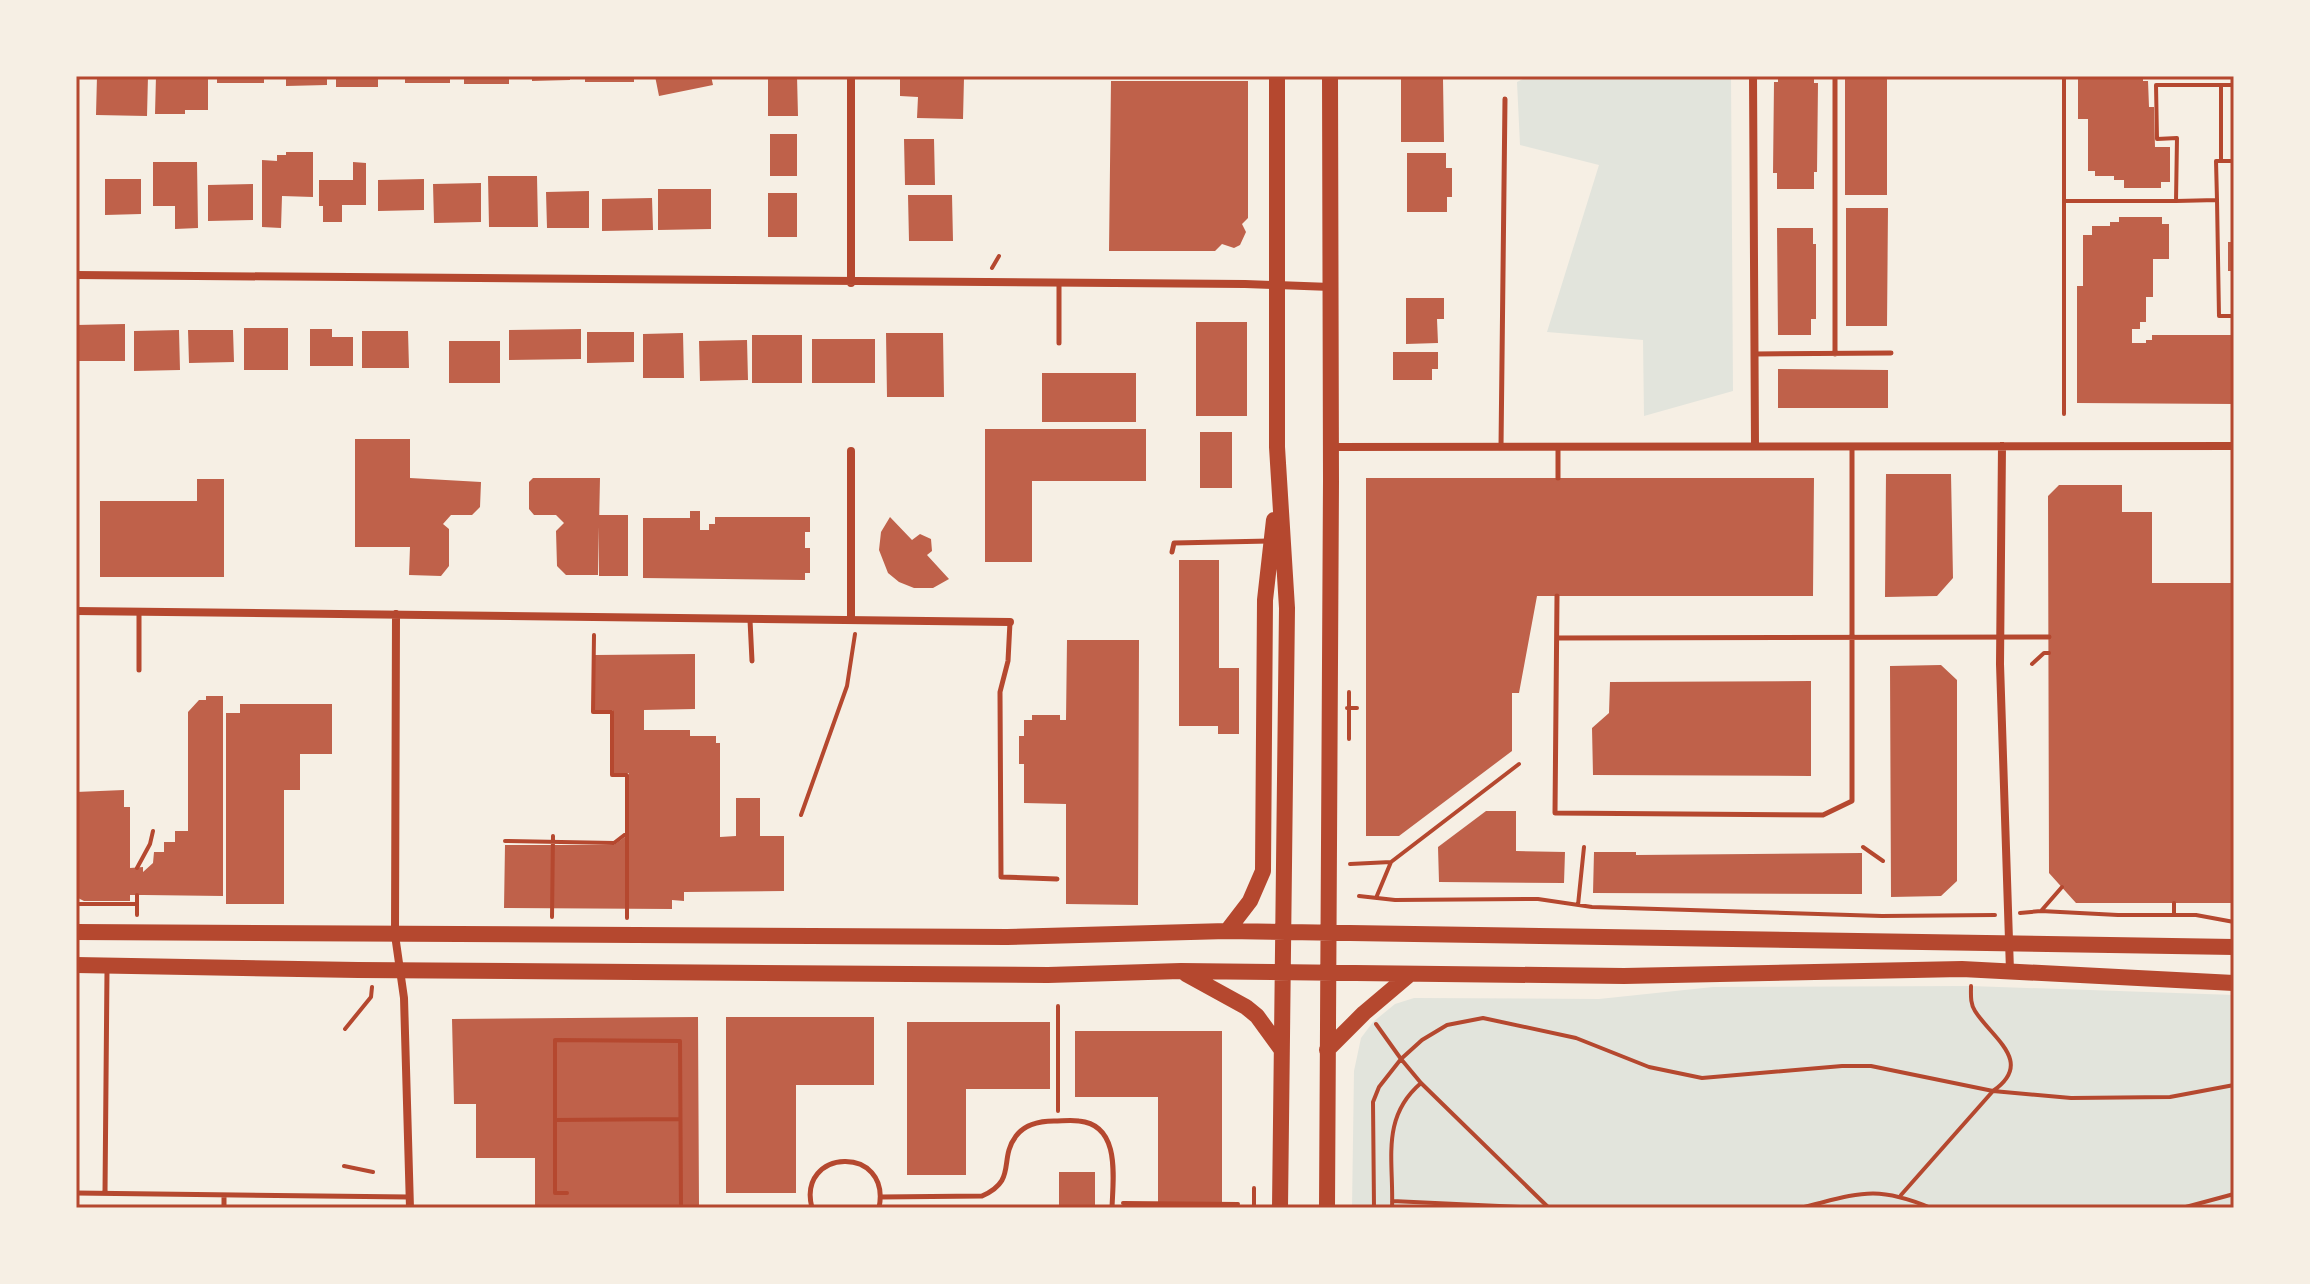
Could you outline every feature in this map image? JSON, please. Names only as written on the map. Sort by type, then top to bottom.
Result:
[{"type":"main road","points":[[1227,931],[1250,901],[1263,871],[1265,851],[1265,600],[1277,541],[1279,493],[1277,76]]},
{"type":"main road","points":[[1327,1208],[1330,76]]},
{"type":"main road","points":[[1277,541],[1287,608],[1280,1208]]},
{"type":"main road","points":[[76,932],[1007,937],[1227,931],[2234,947]]},
{"type":"main road","points":[[76,965],[400,971],[1048,975],[1181,971],[1624,976],[1962,969],[2234,983]]},
{"type":"main road","points":[[1181,971],[1246,1007],[1257,1016],[1281,1049]]},
{"type":"main road","points":[[1327,1050],[1409,975]]},
{"type":"street","points":[[851,76],[851,283]]},
{"type":"street","points":[[1753,76],[1755,446]]},
{"type":"street","points":[[76,275],[1331,287]]},
{"type":"street","points":[[2002,446],[2000,637],[2010,971]]},
{"type":"street","points":[[1330,447],[2234,446]]},
{"type":"street","points":[[851,451],[851,620]]},
{"type":"street","points":[[76,611],[1010,622]]},
{"type":"street","points":[[396,614],[395,935],[406,1045],[410,1208]]},
{"type":"lane","points":[[1835,76],[1835,354]]},
{"type":"lane","points":[[1501,447],[1505,99]]},
{"type":"lane","points":[[1059,283],[1059,343]]},
{"type":"lane","points":[[1754,354],[1891,353]]},
{"type":"lane","points":[[1557,596],[1555,813],[1823,815],[1852,801],[1852,446]]},
{"type":"lane","points":[[1558,447],[1558,478]]},
{"type":"lane","points":[[1172,552],[1174,543],[1277,541]]},
{"type":"lane","points":[[139,612],[139,670]]},
{"type":"lane","points":[[750,619],[752,661]]},
{"type":"lane","points":[[1010,622],[1008,661],[1000,692],[1001,877],[1057,879]]},
{"type":"lane","points":[[1557,638],[2049,637]]},
{"type":"lane","points":[[105,1193],[107,965]]},
{"type":"lane","points":[[881,1197],[982,1196],[995,1190],[1007,1173],[1015,1137],[1031,1124],[1081,1121],[1092,1125],[1108,1140],[1113,1159],[1112,1205]]},
{"type":"lane","points":[[812,1208],[810,1199],[815,1177],[823,1168],[844,1160],[866,1167],[879,1185],[879,1208]]},
{"type":"lane","points":[[76,1193],[409,1197]]},
{"type":"lane","points":[[224,1195],[224,1208]]},
{"type":"path","points":[[2064,76],[2064,414]]},
{"type":"path","points":[[2176,201],[2177,138],[2157,139],[2156,85],[2234,85]]},
{"type":"path","points":[[2221,85],[2221,161]]},
{"type":"path","points":[[2234,161],[2216,161],[2219,316],[2234,316]]},
{"type":"path","points":[[2064,201],[2217,200]]},
{"type":"path","points":[[801,815],[847,686],[856,635],[851,620]]},
{"type":"path","points":[[594,635],[593,712],[612,712],[612,775],[627,775],[627,918]]},
{"type":"path","points":[[2032,664],[2044,653],[2049,653]]},
{"type":"path","points":[[1376,898],[1391,862],[1519,764]]},
{"type":"path","points":[[137,868],[150,844],[153,831]]},
{"type":"path","points":[[505,841],[553,839],[614,843],[627,833]]},
{"type":"path","points":[[552,917],[553,839]]},
{"type":"path","points":[[1578,905],[1584,847]]},
{"type":"path","points":[[1863,847],[1883,861]]},
{"type":"path","points":[[1350,864],[1391,862]]},
{"type":"path","points":[[2062,887],[2040,911],[2196,915],[2234,922]]},
{"type":"path","points":[[137,895],[137,915]]},
{"type":"path","points":[[1359,896],[1538,899],[1578,905],[1978,917]]},
{"type":"path","points":[[2174,903],[2174,915]]},
{"type":"path","points":[[76,904],[137,904]]},
{"type":"path","points":[[345,1029],[371,997],[373,985]]},
{"type":"path","points":[[1901,1195],[1993,1091],[2006,1082],[2010,1071],[2008,1053],[1975,1011],[1971,986]]},
{"type":"path","points":[[1058,1006],[1058,1121]]},
{"type":"path","points":[[1374,1208],[1373,1102],[1379,1087],[1401,1059],[1422,1040],[1447,1025],[1483,1018],[1576,1038],[1649,1067],[1702,1078],[1871,1066],[1993,1091],[2071,1098],[2170,1097],[2234,1085]]},
{"type":"path","points":[[1376,1024],[1421,1083],[1549,1208]]},
{"type":"path","points":[[567,1193],[555,1193],[555,1040],[680,1041],[681,1208]]},
{"type":"path","points":[[1392,1208],[1392,1125],[1409,1093],[1421,1083]]},
{"type":"path","points":[[555,1120],[680,1119]]},
{"type":"path","points":[[344,1166],[373,1172]]},
{"type":"path","points":[[1254,1188],[1254,1208]]},
{"type":"path","points":[[1800,1208],[1873,1191],[1901,1195],[1931,1208]]},
{"type":"path","points":[[2182,1208],[2234,1194]]},
{"type":"path","points":[[1392,1201],[1543,1208]]},
{"type":"path","points":[[1112,1205],[1238,1204]]},
{"type":"shaded area","points":[[1529,76],[1731,76],[1733,391],[1644,416],[1643,340],[1547,332],[1599,165],[1520,145],[1517,82]]},
{"type":"shaded area","points":[[1971,986],[2234,995],[2234,1208],[1352,1208],[1354,1071],[1361,1038],[1373,1022],[1395,1004],[1414,998],[1599,999],[1713,987]]},
{"type":"building","points":[[97,76],[148,76],[147,116],[96,115]]},
{"type":"building","points":[[156,76],[208,76],[208,110],[155,114]]},
{"type":"building","points":[[217,76],[264,76],[264,83],[217,83]]},
{"type":"building","points":[[286,76],[327,76],[327,85],[286,86]]},
{"type":"building","points":[[336,76],[378,76],[378,87],[336,87]]},
{"type":"building","points":[[405,76],[450,76],[450,83],[405,83]]},
{"type":"building","points":[[464,76],[509,76],[509,84],[464,84]]},
{"type":"building","points":[[532,76],[570,76],[570,80],[532,81]]},
{"type":"building","points":[[585,76],[634,76],[634,82],[585,82]]},
{"type":"building","points":[[655,76],[711,76],[713,85],[659,96]]},
{"type":"building","points":[[768,76],[797,76],[798,116],[768,116]]},
{"type":"building","points":[[900,76],[964,78],[963,119],[917,118],[918,97],[900,96]]},
{"type":"building","points":[[1778,76],[1814,76],[1814,83],[1818,83],[1814,189],[1777,189],[1777,173],[1773,173],[1774,82],[1778,82]]},
{"type":"building","points":[[1845,76],[1887,76],[1887,195],[1845,195]]},
{"type":"building","points":[[2078,76],[2143,76],[2143,81],[2148,81],[2149,107],[2154,107],[2155,147],[2170,147],[2170,182],[2161,182],[2161,188],[2124,188],[2124,180],[2114,180],[2114,176],[2095,176],[2095,171],[2088,171],[2088,119],[2078,119]]},
{"type":"building","points":[[1401,79],[1443,79],[1444,142],[1401,142]]},
{"type":"building","points":[[1111,81],[1248,81],[1248,218],[1242,224],[1246,232],[1240,245],[1234,248],[1222,244],[1215,251],[1109,251]]},
{"type":"building","points":[[770,134],[797,134],[797,176],[770,176]]},
{"type":"building","points":[[904,139],[934,139],[935,185],[905,185]]},
{"type":"building","points":[[286,152],[313,152],[313,197],[282,196],[281,228],[262,227],[262,160],[277,161],[277,155],[286,155]]},
{"type":"building","points":[[1407,153],[1446,153],[1446,168],[1452,168],[1452,197],[1447,197],[1447,212],[1407,212]]},
{"type":"building","points":[[153,162],[197,162],[198,228],[175,229],[175,206],[153,206]]},
{"type":"building","points":[[353,162],[366,163],[366,205],[342,205],[342,222],[323,222],[323,206],[319,206],[319,180],[353,180]]},
{"type":"building","points":[[488,176],[537,176],[538,227],[489,227]]},
{"type":"building","points":[[105,179],[141,179],[141,214],[105,215]]},
{"type":"building","points":[[424,179],[424,210],[378,211],[378,180]]},
{"type":"building","points":[[481,183],[481,222],[434,223],[433,184]]},
{"type":"building","points":[[253,184],[253,220],[208,221],[208,185]]},
{"type":"building","points":[[658,189],[711,189],[711,229],[658,230]]},
{"type":"building","points":[[589,191],[589,228],[547,228],[546,192]]},
{"type":"building","points":[[768,193],[797,193],[797,237],[768,237]]},
{"type":"building","points":[[908,195],[952,195],[953,241],[909,241]]},
{"type":"building","points":[[652,198],[653,230],[602,231],[602,199]]},
{"type":"building","points":[[1846,208],[1888,208],[1887,326],[1846,326]]},
{"type":"building","points":[[2119,217],[2162,217],[2162,224],[2169,224],[2169,259],[2153,259],[2153,297],[2146,297],[2146,322],[2140,322],[2140,329],[2132,329],[2132,343],[2146,343],[2146,340],[2152,340],[2152,335],[2234,335],[2234,404],[2077,403],[2077,286],[2083,286],[2083,235],[2092,235],[2092,226],[2110,226],[2110,222],[2119,222]]},
{"type":"building","points":[[1777,228],[1813,228],[1813,244],[1816,244],[1816,319],[1811,319],[1811,335],[1778,335]]},
{"type":"building","points":[[2228,242],[2234,242],[2234,271],[2228,271]]},
{"type":"building","points":[[1406,298],[1444,298],[1444,319],[1437,319],[1438,343],[1406,344]]},
{"type":"building","points":[[1196,322],[1247,322],[1247,416],[1196,416]]},
{"type":"building","points":[[125,324],[125,361],[76,361],[76,325]]},
{"type":"building","points":[[244,328],[288,328],[288,370],[244,370]]},
{"type":"building","points":[[310,329],[332,329],[332,337],[353,337],[353,366],[310,366]]},
{"type":"building","points":[[581,329],[581,359],[509,360],[509,330]]},
{"type":"building","points":[[179,330],[180,370],[134,371],[134,331]]},
{"type":"building","points":[[188,330],[233,330],[234,362],[189,363]]},
{"type":"building","points":[[362,331],[408,331],[409,368],[362,368]]},
{"type":"building","points":[[587,332],[634,332],[634,362],[587,363]]},
{"type":"building","points":[[683,333],[684,378],[643,378],[643,334]]},
{"type":"building","points":[[886,333],[943,333],[944,397],[887,397]]},
{"type":"building","points":[[752,335],[802,335],[802,383],[752,383]]},
{"type":"building","points":[[812,339],[875,339],[875,383],[812,383]]},
{"type":"building","points":[[747,340],[748,380],[700,381],[699,341]]},
{"type":"building","points":[[449,341],[500,341],[500,383],[449,383]]},
{"type":"building","points":[[1393,352],[1438,352],[1438,369],[1432,369],[1432,380],[1393,380]]},
{"type":"building","points":[[1778,369],[1888,370],[1888,408],[1778,408]]},
{"type":"building","points":[[1042,373],[1136,373],[1136,422],[1042,422]]},
{"type":"building","points":[[985,429],[1146,429],[1146,481],[1032,481],[1032,562],[985,562]]},
{"type":"building","points":[[1200,432],[1232,432],[1232,488],[1200,488]]},
{"type":"building","points":[[355,439],[410,439],[410,478],[481,482],[480,507],[472,515],[451,515],[443,524],[449,529],[449,566],[441,576],[409,575],[410,547],[355,547]]},
{"type":"building","points":[[1886,474],[1951,474],[1953,578],[1937,596],[1885,597]]},
{"type":"building","points":[[533,478],[600,478],[598,575],[566,575],[557,566],[556,531],[564,523],[556,515],[534,515],[529,509],[529,482]]},
{"type":"building","points":[[1366,478],[1814,478],[1813,596],[1537,596],[1519,693],[1512,693],[1512,751],[1399,836],[1366,836]]},
{"type":"building","points":[[197,479],[224,479],[224,577],[100,577],[100,501],[197,501]]},
{"type":"building","points":[[2059,485],[2122,485],[2122,512],[2152,512],[2152,583],[2234,583],[2234,903],[2076,903],[2049,873],[2048,496]]},
{"type":"building","points":[[690,511],[700,511],[700,530],[709,530],[709,524],[715,524],[715,517],[810,517],[810,532],[805,532],[805,548],[810,548],[810,573],[805,573],[805,580],[643,578],[643,518],[690,518]]},
{"type":"building","points":[[599,515],[628,515],[628,576],[599,576]]},
{"type":"building","points":[[890,517],[912,540],[920,534],[931,539],[932,551],[927,555],[949,579],[933,588],[914,588],[888,573],[879,550],[881,532]]},
{"type":"building","points":[[1179,560],[1219,560],[1219,668],[1239,668],[1239,734],[1218,734],[1218,726],[1179,726]]},
{"type":"building","points":[[1067,640],[1139,640],[1138,905],[1066,904],[1066,804],[1024,803],[1024,764],[1019,764],[1019,736],[1024,736],[1024,720],[1032,720],[1032,715],[1060,715],[1060,720],[1066,720]]},
{"type":"building","points":[[695,654],[695,709],[644,710],[644,730],[690,730],[690,736],[716,736],[716,743],[720,743],[720,837],[736,836],[736,798],[760,798],[760,836],[784,836],[784,891],[684,892],[684,901],[672,900],[672,909],[504,908],[505,845],[614,845],[629,834],[629,773],[613,773],[613,710],[595,710],[595,655]]},
{"type":"building","points":[[1941,665],[1957,680],[1957,881],[1941,896],[1891,897],[1890,666]]},
{"type":"building","points":[[1811,681],[1811,776],[1593,775],[1592,728],[1609,713],[1610,682]]},
{"type":"building","points":[[206,696],[223,696],[223,896],[130,895],[130,901],[84,901],[76,897],[76,792],[124,790],[124,807],[130,807],[130,868],[143,867],[143,872],[153,863],[154,852],[164,852],[164,842],[175,842],[175,831],[188,831],[188,712],[199,700],[206,700]]},
{"type":"building","points":[[240,704],[332,704],[332,754],[300,754],[300,790],[284,790],[284,904],[226,904],[226,713],[240,713]]},
{"type":"building","points":[[1486,811],[1516,811],[1516,851],[1565,852],[1564,883],[1439,882],[1438,847]]},
{"type":"building","points":[[1594,852],[1636,852],[1636,855],[1862,853],[1862,894],[1593,893]]},
{"type":"building","points":[[698,1017],[699,1208],[554,1208],[554,1205],[535,1205],[535,1158],[476,1158],[476,1104],[454,1104],[452,1019]]},
{"type":"building","points":[[726,1017],[874,1017],[874,1085],[796,1085],[796,1193],[726,1193]]},
{"type":"building","points":[[907,1022],[1050,1022],[1050,1089],[966,1089],[966,1175],[907,1175]]},
{"type":"building","points":[[1075,1031],[1222,1031],[1222,1208],[1158,1208],[1158,1097],[1075,1097]]},
{"type":"building","points":[[1059,1172],[1095,1172],[1095,1208],[1059,1208]]}]
